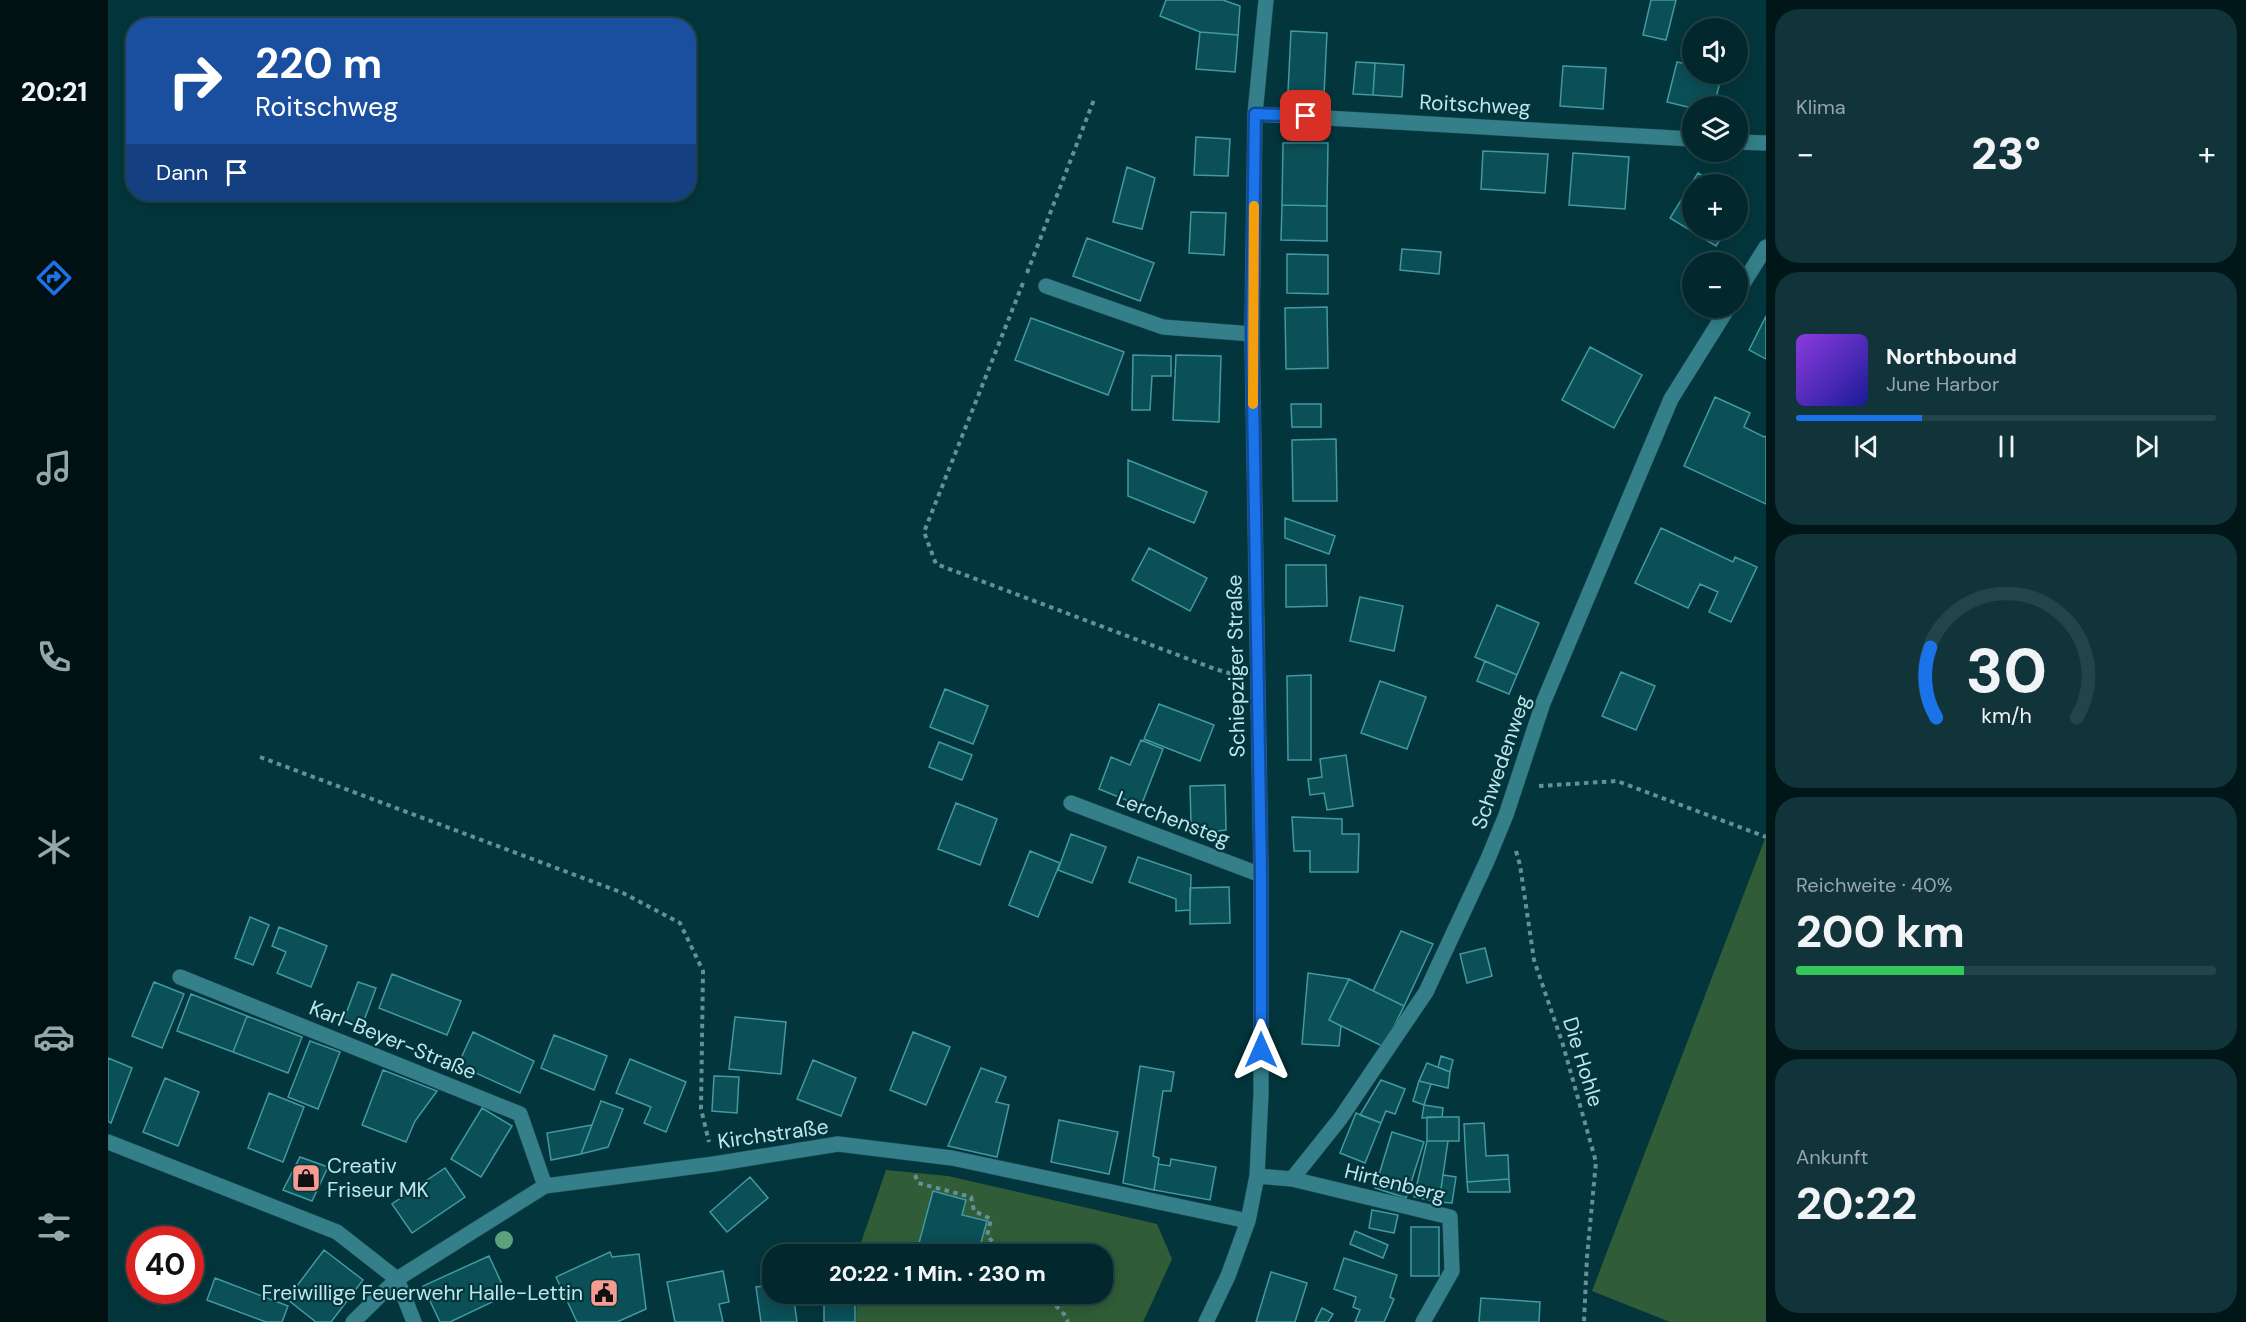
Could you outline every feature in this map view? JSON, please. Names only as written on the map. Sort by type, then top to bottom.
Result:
[{"type":"street","name":"Schiepziger Straße","points":[[1206,1322],[1228,1276],[1248,1221],[1257,1176],[1261,1094],[1261,875],[1252,334],[1255,114],[1266,0]]},
{"type":"street","name":"Roitschweg","points":[[1255,114],[1682,138]]},
{"type":"street","points":[[1748,143],[1766,144]]},
{"type":"street","points":[[1748,276],[1766,247]]},
{"type":"street","points":[[1046,286],[1163,327],[1252,334]]},
{"type":"street","name":"Schwedenweg","points":[[1292,1179],[1340,1119],[1426,992],[1487,861],[1515,789],[1542,704],[1671,399],[1722,318]]},
{"type":"street","name":"Lerchensteg","points":[[1071,803],[1261,875]]},
{"type":"street","name":"Karl-Beyer-Straße","points":[[180,977],[520,1114],[545,1186]]},
{"type":"street","points":[[108,1142],[337,1232],[397,1279],[414,1322]]},
{"type":"street","name":"Kirchstraße","points":[[352,1322],[397,1279],[545,1186],[714,1164],[838,1144],[952,1158],[1248,1221]]},
{"type":"street","points":[[1257,1176],[1292,1179]]},
{"type":"street","name":"Hirtenberg","points":[[1292,1179],[1450,1217],[1452,1271],[1423,1322]]},
{"type":"path","points":[[1095,97],[924,532],[936,564],[1215,669],[1257,681]]},
{"type":"path","points":[[260,757],[623,894],[680,923],[704,971],[701,1109],[714,1164]]},
{"type":"path","points":[[1515,789],[1617,781],[1766,837]]},
{"type":"path","name":"Die Hohle","points":[[1506,814],[1520,865],[1534,960],[1563,1045],[1596,1161],[1587,1257],[1584,1322]]},
{"type":"path","points":[[916,1154],[914,1173],[918,1183],[971,1197],[974,1210],[991,1219],[987,1236],[995,1244]]},
{"type":"path","points":[[1054,1304],[1068,1322]]},
{"type":"green space","points":[[1766,836],[1766,1322],[1670,1322],[1592,1291]]},
{"type":"green space","points":[[886,1170],[948,1176],[1157,1224],[1172,1259],[1143,1322],[856,1322],[857,1304],[1113,1304],[1113,1244],[860,1244]]},
{"type":"building","points":[[1166,0],[1223,0],[1240,6],[1238,35],[1200,32],[1160,16]]},
{"type":"building","points":[[1651,0],[1676,0],[1666,40],[1643,35]]},
{"type":"building","points":[[1291,31],[1327,33],[1324,94],[1288,92]]},
{"type":"building","points":[[1200,32],[1238,35],[1235,72],[1196,69]]},
{"type":"building","points":[[1356,62],[1375,63],[1373,95],[1353,94]]},
{"type":"building","points":[[1677,62],[1682,63],[1682,84],[1720,84],[1716,96],[1682,96],[1682,106],[1667,102]]},
{"type":"building","points":[[1375,63],[1404,65],[1402,97],[1373,95]]},
{"type":"building","points":[[1563,66],[1606,68],[1603,109],[1560,106]]},
{"type":"building","points":[[1196,137],[1230,139],[1228,176],[1194,175]]},
{"type":"building","points":[[1283,143],[1328,143],[1327,206],[1282,205]]},
{"type":"building","points":[[1483,151],[1548,154],[1545,193],[1481,189]]},
{"type":"building","points":[[1573,153],[1629,157],[1625,209],[1569,205]]},
{"type":"building","points":[[1127,167],[1155,178],[1142,229],[1113,222]]},
{"type":"building","points":[[1682,199],[1682,225],[1670,218]]},
{"type":"building","points":[[1282,205],[1327,206],[1327,241],[1281,240]]},
{"type":"building","points":[[1191,212],[1226,213],[1224,255],[1189,253]]},
{"type":"building","points":[[1087,238],[1154,263],[1140,301],[1073,276]]},
{"type":"building","points":[[1706,240],[1720,240],[1716,246]]},
{"type":"building","points":[[1402,249],[1441,252],[1439,274],[1400,270]]},
{"type":"building","points":[[1287,254],[1328,255],[1328,294],[1287,293]]},
{"type":"building","points":[[1327,307],[1328,368],[1286,369],[1285,308]]},
{"type":"building","points":[[1766,316],[1766,359],[1749,350]]},
{"type":"building","points":[[1031,318],[1124,352],[1108,395],[1015,360]]},
{"type":"building","points":[[1590,347],[1642,375],[1614,428],[1562,400]]},
{"type":"building","points":[[1133,355],[1171,356],[1171,376],[1152,376],[1150,410],[1132,410]]},
{"type":"building","points":[[1176,355],[1221,356],[1219,422],[1173,420]]},
{"type":"building","points":[[1715,397],[1750,413],[1744,427],[1766,436],[1766,504],[1684,466]]},
{"type":"building","points":[[1291,404],[1321,404],[1321,427],[1292,427]]},
{"type":"building","points":[[1336,439],[1337,501],[1293,501],[1292,440]]},
{"type":"building","points":[[1128,460],[1207,492],[1194,523],[1128,496]]},
{"type":"building","points":[[1285,518],[1335,536],[1329,554],[1285,538]]},
{"type":"building","points":[[1661,528],[1733,562],[1735,557],[1757,567],[1731,622],[1709,612],[1718,592],[1700,584],[1688,608],[1635,583]]},
{"type":"building","points":[[1149,548],[1207,578],[1190,611],[1132,580]]},
{"type":"building","points":[[1286,565],[1326,565],[1327,606],[1286,607]]},
{"type":"building","points":[[1360,597],[1403,606],[1394,651],[1350,641]]},
{"type":"building","points":[[1497,605],[1539,623],[1517,675],[1475,657]]},
{"type":"building","points":[[1485,661],[1517,675],[1509,694],[1477,681]]},
{"type":"building","points":[[1621,672],[1655,686],[1636,730],[1602,716]]},
{"type":"building","points":[[1311,675],[1311,760],[1288,760],[1287,676]]},
{"type":"building","points":[[1380,681],[1426,697],[1407,749],[1361,733]]},
{"type":"building","points":[[945,689],[988,706],[973,744],[930,727]]},
{"type":"building","points":[[1159,704],[1214,725],[1200,761],[1144,739]]},
{"type":"building","points":[[1141,740],[1163,749],[1141,806],[1099,789],[1111,757],[1130,765]]},
{"type":"building","points":[[939,742],[972,755],[962,780],[929,767]]},
{"type":"building","points":[[1346,755],[1353,806],[1327,810],[1324,793],[1310,795],[1308,779],[1322,777],[1320,759]]},
{"type":"building","points":[[1225,785],[1226,830],[1208,832],[1191,824],[1190,786]]},
{"type":"building","points":[[956,803],[997,819],[980,865],[938,849]]},
{"type":"building","points":[[1292,817],[1342,819],[1342,834],[1359,834],[1358,872],[1310,872],[1310,851],[1294,851]]},
{"type":"building","points":[[1071,834],[1106,847],[1092,883],[1058,870]]},
{"type":"building","points":[[1030,851],[1060,863],[1038,917],[1009,905]]},
{"type":"building","points":[[1138,857],[1191,875],[1190,910],[1176,911],[1176,899],[1129,882]]},
{"type":"building","points":[[1229,887],[1230,923],[1190,924],[1190,888]]},
{"type":"building","points":[[250,917],[269,925],[253,965],[235,958]]},
{"type":"building","points":[[279,927],[327,946],[311,987],[277,973],[286,952],[272,946]]},
{"type":"building","points":[[1401,931],[1433,944],[1404,1006],[1373,991]]},
{"type":"building","points":[[1485,948],[1492,976],[1467,983],[1460,954]]},
{"type":"building","points":[[1308,973],[1349,979],[1329,1020],[1341,1026],[1339,1046],[1302,1044]]},
{"type":"building","points":[[392,974],[461,1001],[447,1035],[379,1008]]},
{"type":"building","points":[[1349,979],[1404,1006],[1384,1047],[1329,1020]]},
{"type":"building","points":[[154,982],[184,994],[162,1048],[132,1036]]},
{"type":"building","points":[[358,982],[376,988],[362,1026],[344,1019]]},
{"type":"building","points":[[191,994],[247,1016],[233,1052],[177,1031]]},
{"type":"building","points":[[247,1016],[302,1037],[288,1073],[233,1052]]},
{"type":"building","points":[[735,1017],[786,1022],[781,1074],[729,1069]]},
{"type":"building","points":[[473,1032],[534,1061],[520,1093],[458,1065]]},
{"type":"building","points":[[913,1032],[950,1047],[926,1105],[890,1090]]},
{"type":"building","points":[[554,1035],[607,1056],[594,1090],[541,1068]]},
{"type":"building","points":[[310,1041],[340,1052],[318,1109],[288,1097]]},
{"type":"building","points":[[1441,1056],[1453,1060],[1450,1072],[1438,1067]]},
{"type":"building","points":[[108,1058],[132,1068],[111,1123],[108,1121]]},
{"type":"building","points":[[630,1059],[686,1082],[666,1132],[644,1123],[651,1107],[616,1093]]},
{"type":"building","points":[[813,1060],[856,1078],[841,1116],[797,1099]]},
{"type":"building","points":[[1427,1063],[1450,1072],[1448,1088],[1419,1081]]},
{"type":"building","points":[[1140,1066],[1174,1072],[1171,1091],[1163,1091],[1153,1156],[1159,1158],[1154,1190],[1123,1183]]},
{"type":"building","points":[[981,1068],[1006,1077],[996,1102],[1009,1105],[997,1157],[948,1146]]},
{"type":"building","points":[[383,1070],[437,1091],[415,1121],[406,1142],[362,1125]]},
{"type":"building","points":[[714,1076],[739,1077],[737,1113],[712,1111]]},
{"type":"building","points":[[165,1078],[199,1092],[178,1146],[143,1132]]},
{"type":"building","points":[[1381,1080],[1405,1089],[1395,1114],[1386,1111],[1381,1123],[1360,1115]]},
{"type":"building","points":[[1419,1081],[1431,1084],[1424,1105],[1413,1101]]},
{"type":"building","points":[[269,1093],[304,1107],[283,1162],[248,1148]]},
{"type":"building","points":[[601,1101],[623,1109],[608,1147],[581,1154]]},
{"type":"building","points":[[1424,1105],[1443,1108],[1442,1117],[1422,1118]]},
{"type":"building","points":[[482,1108],[512,1126],[481,1177],[451,1159]]},
{"type":"building","points":[[1356,1113],[1381,1123],[1365,1163],[1340,1153]]},
{"type":"building","points":[[1427,1117],[1459,1117],[1459,1141],[1427,1141]]},
{"type":"building","points":[[1059,1120],[1118,1132],[1109,1174],[1051,1162]]},
{"type":"building","points":[[1484,1123],[1486,1156],[1508,1155],[1509,1179],[1467,1182],[1464,1124]]},
{"type":"building","points":[[592,1125],[581,1154],[551,1160],[547,1133]]},
{"type":"building","points":[[1392,1132],[1424,1142],[1406,1198],[1375,1188]]},
{"type":"building","points":[[1427,1141],[1448,1141],[1439,1202],[1414,1197]]},
{"type":"building","name":"Creativ Friseur MK","points":[[300,1157],[328,1167],[312,1201],[283,1190]]},
{"type":"building","points":[[1171,1159],[1216,1167],[1210,1200],[1154,1190],[1158,1164],[1170,1166]]},
{"type":"building","points":[[445,1168],[465,1197],[412,1233],[392,1204]]},
{"type":"building","points":[[1443,1175],[1456,1177],[1452,1203],[1439,1202]]},
{"type":"building","points":[[750,1177],[768,1198],[727,1232],[710,1212]]},
{"type":"building","points":[[1509,1179],[1510,1192],[1468,1192],[1467,1182]]},
{"type":"building","points":[[933,1191],[966,1200],[962,1215],[987,1221],[981,1244],[919,1244]]},
{"type":"building","points":[[1372,1210],[1398,1215],[1394,1233],[1369,1228]]},
{"type":"building","points":[[1411,1227],[1439,1227],[1439,1276],[1411,1276]]},
{"type":"building","points":[[1355,1231],[1388,1245],[1383,1258],[1350,1244]]},
{"type":"building","points":[[324,1250],[363,1280],[331,1322],[316,1322],[287,1299]]},
{"type":"building","name":"Freiwillige Feuerwehr Halle-Lettin","points":[[610,1252],[612,1257],[639,1254],[646,1309],[617,1322],[577,1322],[556,1277]]},
{"type":"building","points":[[489,1256],[507,1295],[450,1322],[440,1322],[423,1286]]},
{"type":"building","points":[[1344,1258],[1397,1275],[1390,1297],[1394,1299],[1384,1322],[1355,1322],[1360,1310],[1353,1307],[1356,1297],[1334,1289]]},
{"type":"building","points":[[723,1271],[729,1302],[719,1304],[723,1322],[675,1322],[667,1282]]},
{"type":"building","points":[[1271,1272],[1307,1283],[1295,1322],[1256,1322]]},
{"type":"building","points":[[215,1278],[288,1306],[282,1322],[266,1322],[207,1300]]},
{"type":"building","points":[[762,1286],[762,1304],[795,1304],[797,1322],[761,1322],[756,1287]]},
{"type":"building","points":[[1481,1298],[1540,1302],[1539,1322],[1479,1322]]},
{"type":"building","points":[[824,1304],[855,1304],[855,1322],[824,1322]]},
{"type":"building","points":[[1322,1308],[1333,1314],[1328,1322],[1315,1322]]},
{"type":"slow traffic","points":[[1253,404],[1254,206]]},
{"type":"place","name":"Creativ Friseur MK","points":[[306,1178]]},
{"type":"place","name":"Freiwillige Feuerwehr Halle-Lettin","points":[[604,1293]]},
{"type":"route","points":[[1261,1050],[1261,875],[1252,334],[1255,114],[1306,116]]}]
